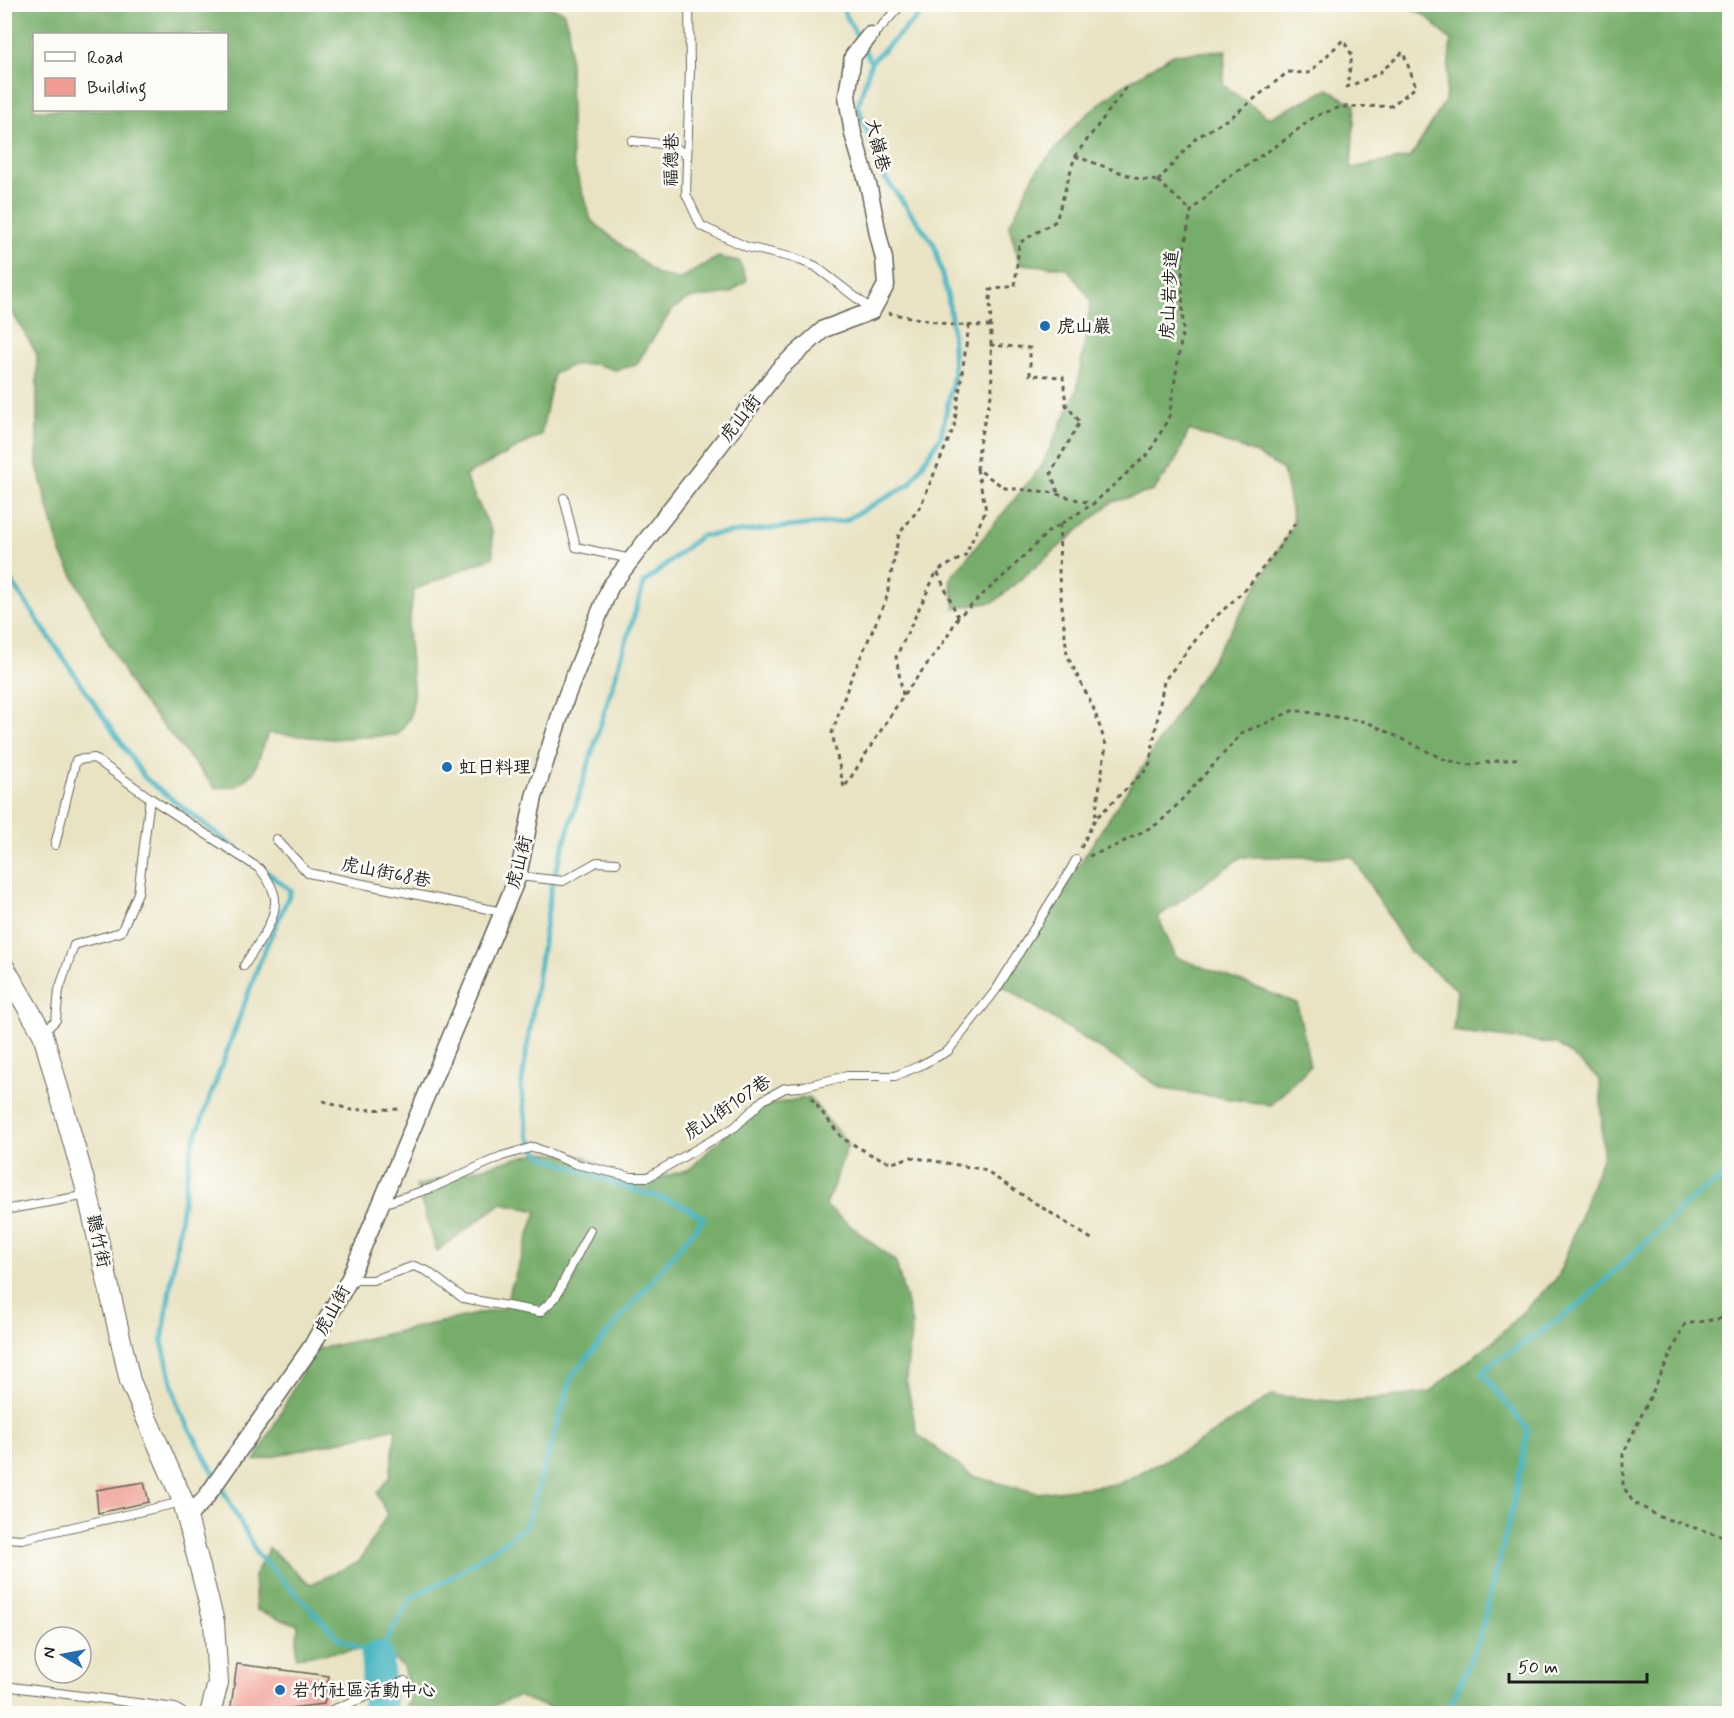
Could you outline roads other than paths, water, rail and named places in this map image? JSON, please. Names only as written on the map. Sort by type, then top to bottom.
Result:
[{"type":"street","name":"大嶺巷","points":[[870,35],[853,56],[847,96],[853,134],[869,188],[884,259],[886,285],[872,311]]},
{"type":"street","name":"虎山街","points":[[185,1509],[204,1500],[312,1346],[349,1280],[518,876],[534,797],[566,697],[610,587],[780,368],[824,329],[872,311]]},
{"type":"street","name":"聽竹街","points":[[4,967],[43,1034],[88,1195],[130,1381],[185,1509]]},
{"type":"street","points":[[185,1509],[214,1622],[218,1683],[210,1713]]},
{"type":"lane","name":"福德巷","points":[[689,4],[690,68],[686,194],[701,226],[747,247],[794,258],[815,266],[872,311]]},
{"type":"lane","name":"大嶺巷","points":[[870,35],[878,30],[902,4]]},
{"type":"lane","points":[[632,141],[672,145],[686,155]]},
{"type":"lane","points":[[564,498],[576,547],[631,559]]},
{"type":"lane","points":[[55,845],[76,760],[94,758],[150,798],[260,869],[269,882],[276,901],[271,921],[244,966]]},
{"type":"lane","points":[[43,1034],[56,1020],[59,990],[74,945],[121,932],[138,893],[150,798]]},
{"type":"lane","name":"虎山街68巷","points":[[276,838],[308,873],[504,912]]},
{"type":"lane","name":"虎山街107巷","points":[[382,1204],[432,1188],[502,1156],[533,1147],[576,1164],[631,1177],[648,1177],[735,1127],[763,1100],[785,1088],[801,1087],[848,1076],[896,1076],[948,1051],[996,990],[1076,860]]},
{"type":"lane","points":[[518,876],[563,880],[597,862],[616,862]]},
{"type":"lane","points":[[4,1210],[88,1195]]},
{"type":"lane","points":[[349,1280],[373,1280],[414,1266],[427,1271],[463,1298],[540,1312],[555,1298],[590,1230]]},
{"type":"lane","points":[[7,1538],[22,1539],[185,1509]]},
{"type":"lane","points":[[4,1677],[6,1686],[175,1708],[186,1713]]},
{"type":"lane","points":[[322,1713],[405,1681]]},
{"type":"waterway","points":[[264,870],[291,891],[262,956],[191,1149],[162,1342],[179,1409],[258,1555],[340,1639],[377,1657],[412,1597],[454,1576],[526,1527],[572,1376],[704,1218],[680,1204],[621,1186],[540,1155],[528,1135],[521,1088],[552,883],[644,583],[700,536],[844,521],[910,484],[941,436],[954,375],[952,325],[948,298],[934,244],[882,174],[858,106],[871,62],[840,4]]},
{"type":"waterway","points":[[871,62],[931,4]]},
{"type":"waterway","points":[[4,494],[9,578],[145,778],[240,852]]},
{"type":"waterway","points":[[1447,1714],[1480,1636],[1513,1505],[1528,1430],[1482,1373],[1487,1367],[1579,1305],[1687,1203],[1730,1172]]},
{"type":"waterway","points":[[377,1657],[380,1714]]},
{"type":"place","name":"虎山巖","points":[[1045,326]]},
{"type":"place","name":"虹日料理","points":[[447,767]]},
{"type":"place","name":"岩竹社區活動中心","points":[[280,1690]]}]
